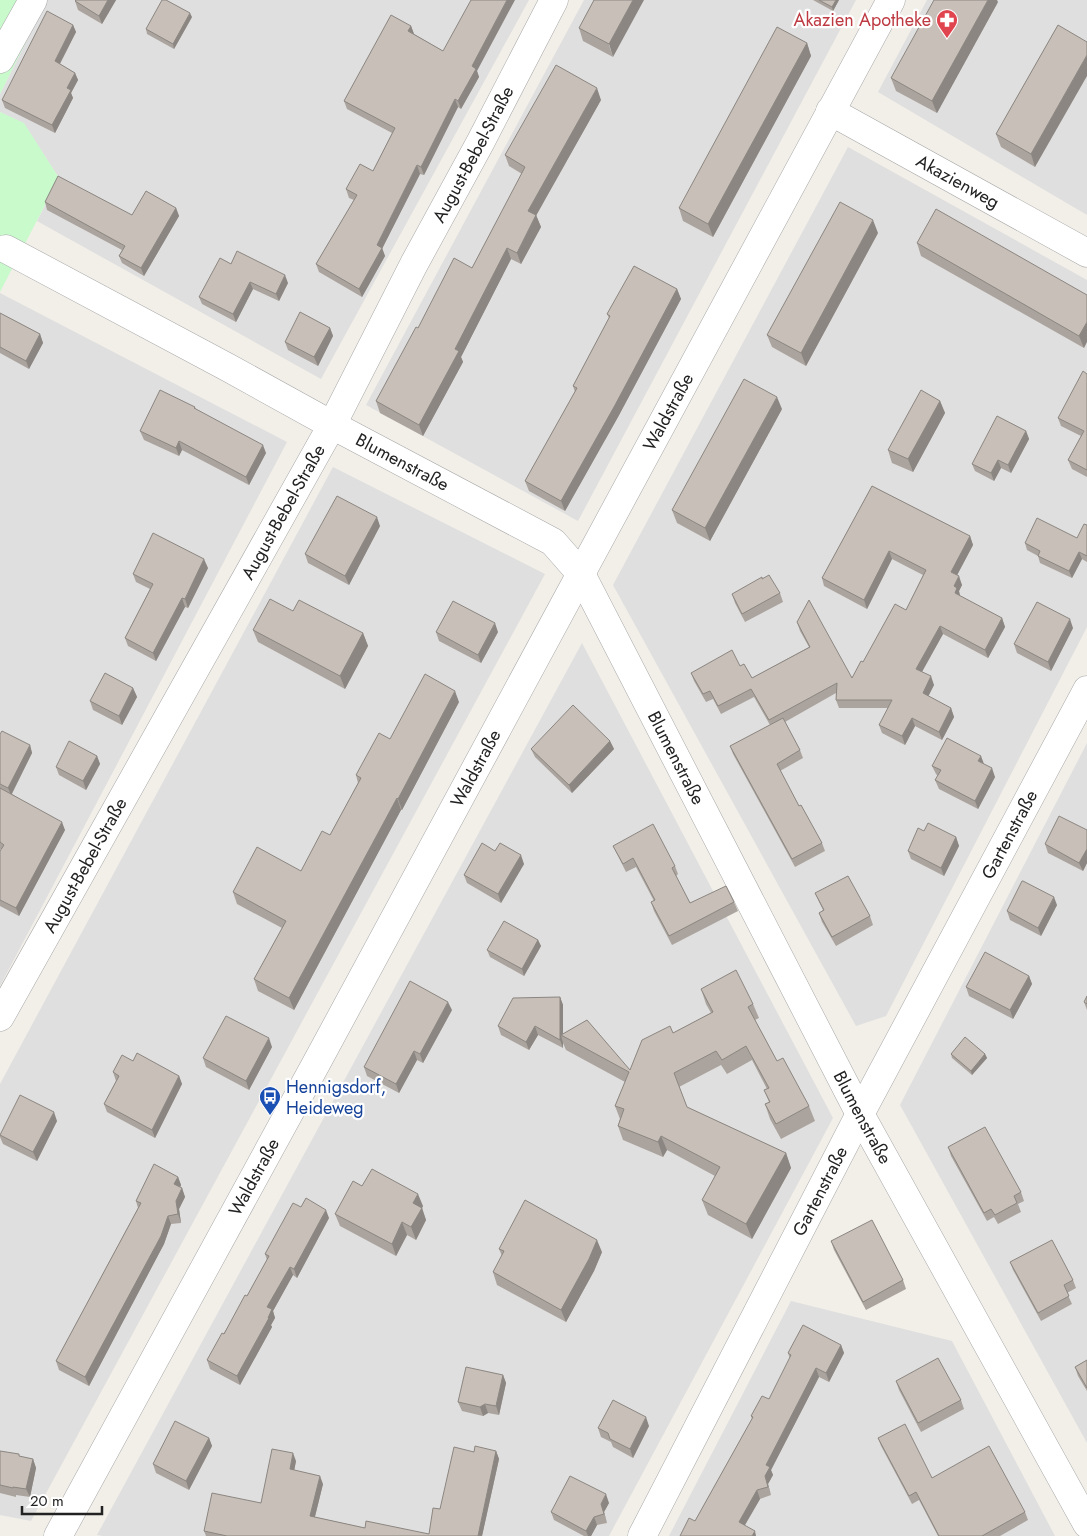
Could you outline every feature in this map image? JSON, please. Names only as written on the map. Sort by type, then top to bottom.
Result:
[{"type":"street","points":[[0,59],[33,0]]},
{"type":"street","name":"August-Bebel-Straße","points":[[0,1017],[332,424],[414,264],[480,143],[554,0]]},
{"type":"street","name":"Waldstraße","points":[[58,1536],[317,1062],[891,0]]},
{"type":"street","name":"Akazienweg","points":[[830,111],[1087,253]]},
{"type":"street","name":"Blumenstraße","points":[[2,243],[332,424],[553,542],[581,574],[860,1114],[1087,1524]]},
{"type":"street","name":"Gartenstraße","points":[[642,1536],[860,1114],[1087,690]]},
{"type":"shaded area","points":[[47,0],[529,0],[321,379],[37,221],[59,178],[24,124],[0,112],[0,94]]},
{"type":"shaded area","points":[[584,0],[856,0],[578,521],[366,405]]},
{"type":"shaded area","points":[[927,0],[1087,0],[1087,215],[878,92]]},
{"type":"shaded area","points":[[848,147],[1087,280],[1087,627],[886,1016],[856,1026],[613,585]]},
{"type":"shaded area","points":[[0,293],[287,442],[0,986]]},
{"type":"shaded area","points":[[333,467],[545,574],[31,1521],[0,1515],[0,1084]]},
{"type":"shaded area","points":[[582,643],[833,1118],[609,1536],[97,1535]]},
{"type":"shaded area","points":[[1087,743],[1087,1443],[900,1105]]},
{"type":"shaded area","points":[[791,1301],[952,1341],[1055,1536],[669,1536]]},
{"type":"green space","points":[[0,0],[47,0],[0,94]]},
{"type":"green space","points":[[0,112],[24,123],[59,178],[0,292]]},
{"type":"building","points":[[76,0],[108,0],[99,16]]},
{"type":"building","points":[[162,0],[166,0],[190,13],[173,44],[146,29]]},
{"type":"building","points":[[471,0],[507,0],[472,66],[476,69],[458,101],[455,99],[421,167],[417,165],[377,245],[382,248],[359,289],[316,264],[357,195],[346,189],[360,164],[373,171],[395,128],[344,101],[391,15],[411,26],[408,31],[443,51]]},
{"type":"building","points":[[594,0],[633,0],[609,44],[579,28]]},
{"type":"building","points":[[819,0],[836,0],[832,7]]},
{"type":"building","points":[[934,0],[988,0],[932,101],[891,78]]},
{"type":"building","points":[[47,11],[73,25],[55,61],[75,73],[67,88],[71,90],[52,125],[2,100]]},
{"type":"building","points":[[1058,25],[1087,42],[1087,55],[1031,154],[996,134]]},
{"type":"building","points":[[777,27],[807,43],[708,224],[679,208]]},
{"type":"building","points":[[556,65],[597,88],[528,211],[536,215],[517,253],[507,248],[455,349],[459,351],[419,425],[376,401],[416,327],[418,328],[454,258],[472,268],[525,167],[505,155]]},
{"type":"building","points":[[58,176],[132,215],[146,191],[176,208],[141,268],[119,256],[125,246],[45,202]]},
{"type":"building","points":[[840,202],[873,220],[801,353],[767,335]]},
{"type":"building","points":[[936,209],[1087,295],[1087,322],[1079,336],[917,243]]},
{"type":"building","points":[[237,251],[285,275],[276,294],[250,282],[233,314],[199,297],[220,258],[231,264]]},
{"type":"building","points":[[634,266],[677,289],[561,501],[525,481],[577,388],[573,386],[610,316],[607,314]]},
{"type":"building","points":[[300,312],[330,328],[314,357],[285,342]]},
{"type":"building","points":[[0,313],[40,334],[26,361],[0,347]]},
{"type":"building","points":[[1083,371],[1087,374],[1087,470],[1068,460],[1084,431],[1058,418]]},
{"type":"building","points":[[744,379],[777,397],[705,528],[672,510]]},
{"type":"building","points":[[160,390],[263,445],[246,477],[179,441],[176,448],[140,431]]},
{"type":"building","points":[[921,390],[940,401],[908,459],[888,450]]},
{"type":"building","points":[[997,416],[1026,431],[1008,465],[998,460],[991,473],[972,464]]},
{"type":"building","points":[[872,486],[970,536],[951,572],[959,576],[954,586],[957,588],[955,593],[1002,618],[985,650],[940,626],[916,669],[931,676],[923,693],[951,708],[939,732],[912,718],[902,736],[879,725],[892,700],[836,700],[837,683],[769,720],[751,689],[718,706],[710,691],[703,694],[691,673],[732,650],[740,666],[744,664],[752,678],[810,647],[797,622],[809,600],[852,678],[895,604],[906,610],[926,570],[889,551],[864,600],[822,578]]},
{"type":"building","points":[[337,496],[377,517],[345,576],[305,554]]},
{"type":"building","points":[[1037,518],[1077,538],[1084,524],[1087,525],[1087,556],[1079,552],[1069,571],[1038,556],[1040,551],[1025,543]]},
{"type":"building","points":[[153,533],[204,559],[185,599],[182,598],[153,653],[125,638],[153,584],[133,574]]},
{"type":"building","points":[[769,575],[780,593],[742,614],[732,594]]},
{"type":"building","points":[[270,599],[293,611],[299,600],[363,633],[340,676],[253,630]]},
{"type":"building","points":[[453,601],[495,623],[478,655],[436,632]]},
{"type":"building","points":[[1037,602],[1070,619],[1048,662],[1014,644]]},
{"type":"building","points":[[105,673],[133,688],[119,716],[90,701]]},
{"type":"building","points":[[425,674],[455,691],[289,998],[254,979],[286,921],[233,892],[257,847],[301,871],[322,831],[330,835],[361,778],[356,775],[379,733],[390,739]]},
{"type":"building","points":[[573,705],[610,741],[569,785],[531,749]]},
{"type":"building","points":[[783,718],[800,750],[777,764],[799,806],[801,805],[822,843],[792,859],[730,746]]},
{"type":"building","points":[[2,731],[30,745],[8,788],[0,784],[0,734]]},
{"type":"building","points":[[947,738],[981,756],[978,761],[992,768],[975,801],[935,780],[941,770],[932,766]]},
{"type":"building","points":[[69,741],[97,756],[83,781],[56,767]]},
{"type":"building","points":[[0,788],[62,822],[16,908],[0,900],[0,851],[4,845],[0,842]]},
{"type":"building","points":[[1059,816],[1087,830],[1087,849],[1079,863],[1045,844]]},
{"type":"building","points":[[928,823],[956,837],[941,868],[908,851],[918,828],[924,831]]},
{"type":"building","points":[[653,824],[675,866],[672,868],[690,903],[726,886],[734,902],[669,936],[651,902],[655,900],[633,858],[623,864],[613,846]]},
{"type":"building","points":[[482,843],[495,851],[500,843],[521,855],[498,894],[464,875]]},
{"type":"building","points":[[848,876],[870,916],[832,937],[819,913],[824,910],[815,893]]},
{"type":"building","points":[[1022,881],[1054,897],[1038,928],[1007,911]]},
{"type":"building","points":[[504,921],[538,940],[522,969],[487,950]]},
{"type":"building","points":[[985,952],[1029,976],[1010,1010],[966,987]]},
{"type":"building","points":[[736,970],[753,1004],[748,1007],[777,1061],[783,1058],[809,1106],[776,1124],[765,1104],[770,1102],[764,1090],[769,1088],[746,1046],[722,1060],[716,1051],[674,1073],[687,1107],[786,1153],[746,1224],[702,1200],[720,1167],[661,1136],[658,1142],[618,1126],[624,1109],[615,1106],[629,1072],[561,1035],[587,1020],[630,1070],[642,1040],[670,1026],[673,1033],[713,1012],[701,989]]},
{"type":"building","points":[[410,981],[448,1002],[420,1054],[414,1051],[396,1084],[364,1067]]},
{"type":"building","points":[[560,997],[560,1040],[535,1026],[526,1042],[498,1026],[513,998]]},
{"type":"building","points":[[226,1016],[269,1038],[246,1081],[203,1058]]},
{"type":"building","points":[[965,1037],[985,1054],[971,1071],[951,1054]]},
{"type":"building","points":[[137,1053],[179,1076],[152,1130],[104,1104],[119,1076],[113,1072],[122,1055],[133,1061]]},
{"type":"building","points":[[20,1095],[54,1112],[33,1152],[0,1135]]},
{"type":"building","points":[[985,1127],[1021,1192],[1014,1196],[1017,1203],[995,1215],[991,1209],[984,1213],[948,1147]]},
{"type":"building","points":[[154,1164],[178,1177],[174,1184],[182,1188],[176,1201],[178,1214],[168,1216],[161,1236],[85,1377],[56,1361],[141,1203],[136,1201]]},
{"type":"building","points":[[372,1169],[418,1194],[413,1203],[422,1208],[411,1227],[402,1222],[392,1244],[335,1214],[353,1181],[362,1186]]},
{"type":"building","points":[[306,1198],[326,1210],[294,1269],[290,1267],[267,1307],[272,1309],[269,1318],[237,1376],[207,1360],[222,1333],[224,1334],[245,1295],[247,1296],[269,1256],[265,1254],[293,1203],[301,1207]]},
{"type":"building","points":[[525,1200],[597,1240],[589,1259],[561,1310],[493,1272],[504,1251],[499,1249]]},
{"type":"building","points":[[872,1220],[903,1280],[863,1302],[831,1241]]},
{"type":"building","points":[[1052,1240],[1073,1280],[1064,1285],[1069,1296],[1038,1313],[1010,1262]]},
{"type":"building","points":[[803,1325],[841,1345],[826,1373],[816,1368],[766,1465],[770,1467],[765,1476],[768,1487],[757,1490],[739,1522],[755,1531],[752,1536],[680,1536],[689,1518],[695,1521],[753,1417],[751,1416],[762,1396],[769,1399],[791,1355],[788,1353]]},
{"type":"building","points":[[938,1358],[961,1400],[918,1423],[896,1381]]},
{"type":"building","points":[[1087,1360],[1087,1388],[1075,1367]]},
{"type":"building","points":[[466,1367],[503,1375],[496,1406],[485,1404],[480,1407],[458,1402]]},
{"type":"building","points":[[613,1400],[646,1417],[630,1449],[610,1439],[608,1433],[598,1428]]},
{"type":"building","points":[[175,1421],[209,1438],[186,1481],[153,1464]]},
{"type":"building","points":[[905,1424],[932,1478],[989,1446],[1025,1512],[982,1536],[939,1536],[916,1492],[909,1496],[878,1438]]},
{"type":"building","points":[[475,1446],[496,1451],[478,1536],[227,1536],[204,1531],[212,1493],[261,1503],[272,1449],[293,1453],[290,1469],[320,1476],[310,1516],[365,1528],[366,1521],[429,1534],[433,1508],[440,1509],[454,1447],[474,1452]]},
{"type":"building","points":[[0,1451],[19,1454],[19,1456],[33,1459],[26,1489],[0,1485]]},
{"type":"building","points":[[570,1476],[606,1494],[601,1504],[604,1514],[594,1517],[586,1531],[551,1512]]},
{"type":"place","name":"Akazien Apotheke","points":[[947,39]]},
{"type":"place","name":"Hennigsdorf, Heideweg","points":[[270,1116]]}]
